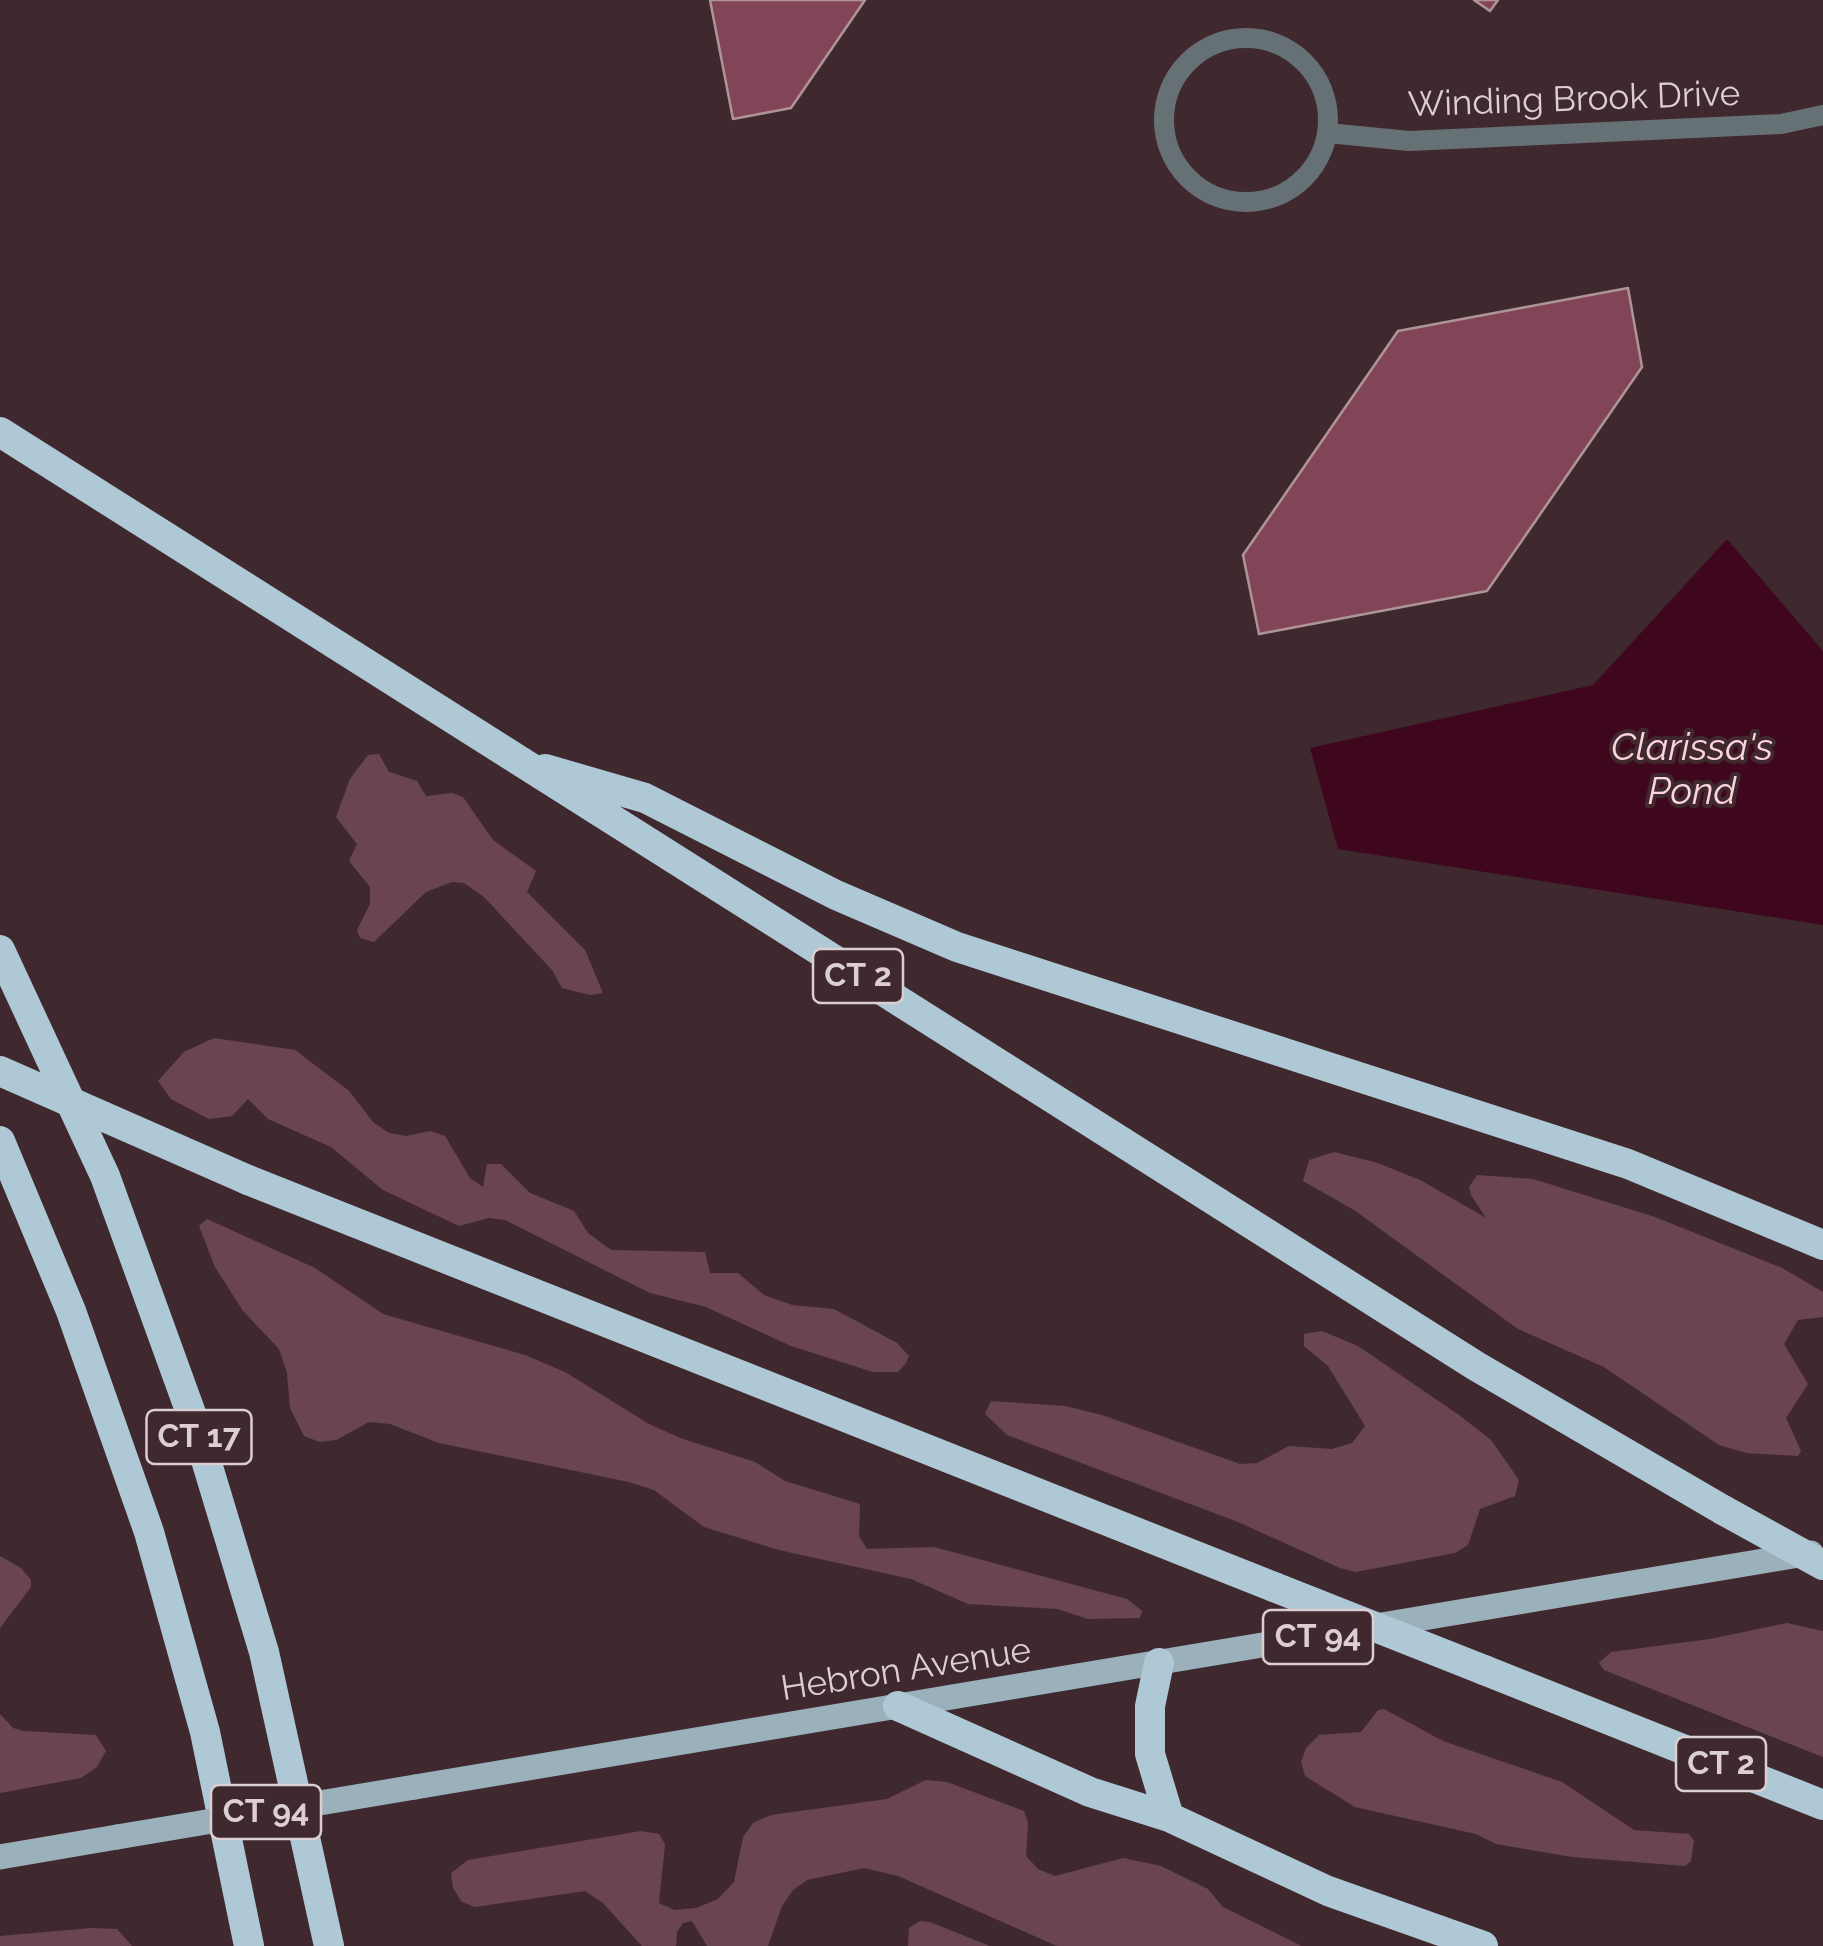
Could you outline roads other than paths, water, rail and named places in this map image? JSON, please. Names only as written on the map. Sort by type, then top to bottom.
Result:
[{"type":"highway","name":"CT 2","points":[[0,432],[1476,1366],[1823,1565]]},
{"type":"highway","points":[[524,765],[597,781],[645,798],[836,895],[957,947],[1610,1158],[1823,1245]]},
{"type":"highway","name":"CT 17","points":[[0,950],[105,1176],[196,1427],[264,1652],[329,1946]]},
{"type":"highway","name":"CT 2","points":[[0,1070],[248,1180],[1823,1805]]},
{"type":"highway","name":"CT 17","points":[[0,1141],[71,1311],[149,1532],[205,1732],[249,1946]]},
{"type":"highway","points":[[1159,1664],[1150,1706],[1150,1754],[1169,1817]]},
{"type":"highway","points":[[898,1706],[1090,1792],[1169,1817],[1328,1891],[1482,1946]]},
{"type":"main road","name":"Hebron Avenue","points":[[0,1857],[1823,1551]]},
{"type":"street","points":[[1232,40],[1268,40],[1290,50],[1308,65],[1321,86],[1328,132],[1322,153],[1295,186],[1256,201],[1232,200],[1209,193],[1175,161],[1166,138],[1165,104],[1183,67],[1198,53],[1232,40]]},
{"type":"street","name":"Winding Brook Drive","points":[[1328,132],[1409,141],[1782,124],[1823,115]]},
{"type":"water","name":"Clarissa's Pond","points":[[1727,539],[1823,651],[1823,925],[1338,849],[1310,748],[1593,685]]}]
